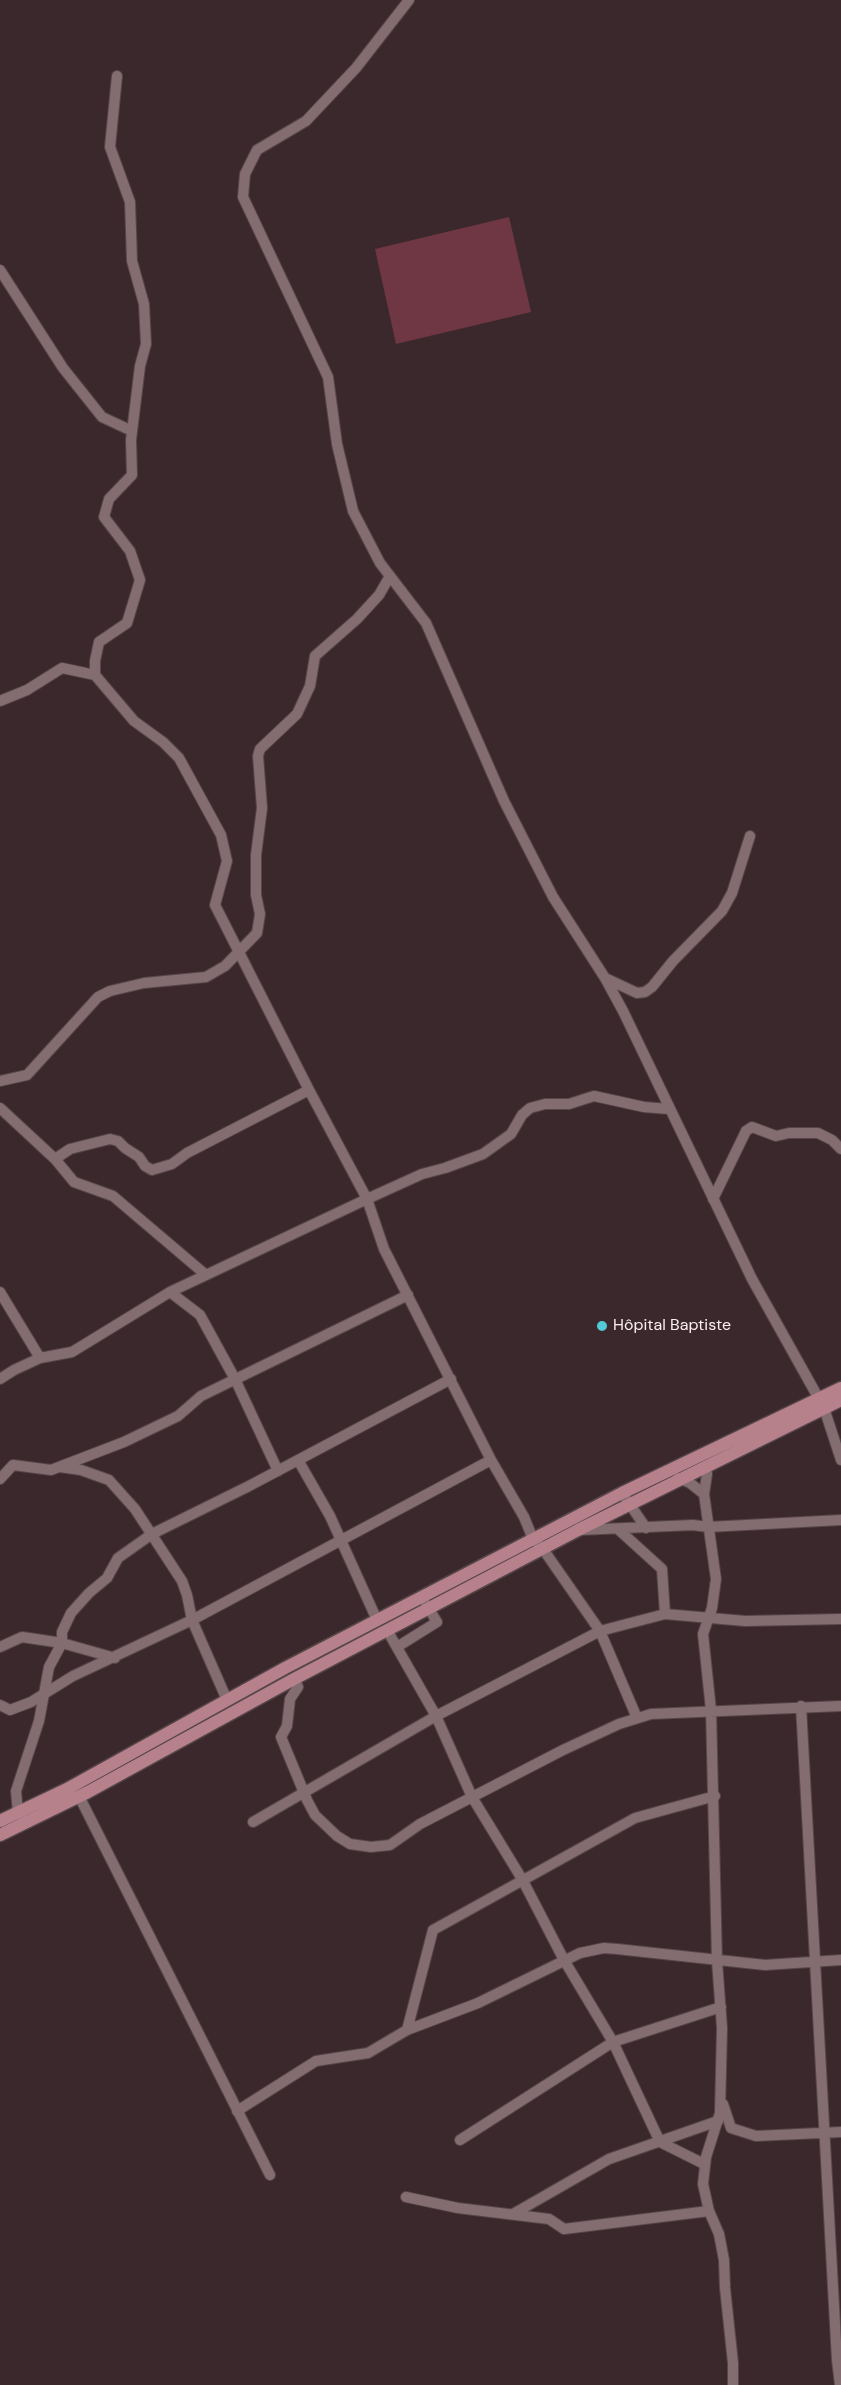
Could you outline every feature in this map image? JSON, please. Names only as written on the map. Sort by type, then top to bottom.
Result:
[{"type":"main road","points":[[0,1821],[22,1817],[79,1796],[387,1630],[578,1530],[681,1479],[821,1403],[841,1388]]},
{"type":"main road","points":[[0,1835],[22,1817],[67,1789],[227,1700],[533,1539],[665,1473],[821,1403],[841,1400]]},
{"type":"street","points":[[409,0],[356,68],[306,121],[257,150],[244,174],[243,198],[328,376],[337,444],[352,511],[380,563],[426,623],[517,827],[570,925],[605,978],[752,1279],[821,1403],[841,1460]]},
{"type":"street","points":[[95,675],[95,661],[99,642],[127,623],[140,580],[130,551],[104,517],[109,499],[132,475],[132,432],[140,366],[146,344],[144,304],[132,261],[130,202],[110,147],[117,76]]},
{"type":"street","points":[[0,270],[63,368],[102,417],[132,432]]},
{"type":"street","points":[[0,1081],[27,1075],[98,997],[110,991],[144,983],[174,978],[206,977],[225,966],[240,953],[257,933],[260,914],[256,895],[256,855],[262,808],[258,756],[260,749],[297,714],[310,686],[315,656],[358,618],[379,595],[390,576]]},
{"type":"street","points":[[0,701],[27,690],[62,668],[95,675],[134,721],[163,742],[178,758],[221,835],[228,861],[215,905],[309,1090],[368,1199],[384,1249],[491,1460],[524,1517],[533,1539],[543,1549],[600,1631],[637,1718]]},
{"type":"street","points":[[605,978],[637,993],[645,992],[652,987],[673,961],[722,911],[732,893],[750,836]]},
{"type":"street","points":[[55,1159],[70,1149],[110,1139],[118,1141],[125,1148],[139,1156],[145,1166],[152,1170],[172,1164],[186,1153],[309,1090]]},
{"type":"street","points":[[0,1379],[40,1358],[72,1352],[170,1292],[368,1199],[422,1174],[483,1154],[507,1138],[526,1110],[536,1106],[569,1104],[594,1096],[644,1107],[669,1109]]},
{"type":"street","points":[[0,1108],[55,1159],[74,1182],[113,1196],[206,1275]]},
{"type":"street","points":[[713,1199],[746,1132],[752,1127],[776,1136],[789,1133],[818,1133],[832,1140],[841,1149]]},
{"type":"street","points":[[0,1292],[40,1358]]},
{"type":"street","points":[[170,1292],[200,1315],[235,1379],[278,1471]]},
{"type":"street","points":[[0,1480],[13,1465],[50,1470],[124,1442],[178,1416],[201,1396],[408,1295]]},
{"type":"street","points":[[22,1817],[16,1791],[30,1752],[45,1694],[49,1667],[62,1643],[62,1632],[71,1613],[89,1593],[107,1578],[118,1558],[152,1534],[278,1471],[451,1379]]},
{"type":"street","points":[[298,1460],[341,1540],[377,1620]]},
{"type":"street","points":[[0,1705],[10,1710],[31,1702],[73,1676],[115,1658],[192,1620],[491,1460]]},
{"type":"street","points":[[705,1466],[708,1474],[704,1494],[716,1579],[709,1617],[703,1634],[711,1710],[715,1796],[718,1961],[721,2007],[721,2100],[718,2121],[704,2164],[704,2191],[719,2234],[724,2260],[724,2288],[733,2363],[733,2385]]},
{"type":"street","points":[[56,1467],[81,1470],[112,1483],[135,1508],[182,1581],[192,1620],[227,1700]]},
{"type":"street","points":[[665,1473],[681,1479],[704,1494]]},
{"type":"street","points":[[622,1493],[631,1503],[636,1515],[646,1528]]},
{"type":"street","points":[[578,1530],[693,1526],[708,1528],[841,1520]]},
{"type":"street","points":[[619,1530],[662,1569],[665,1614]]},
{"type":"street","points":[[397,1647],[437,1622],[430,1608],[421,1597]]},
{"type":"street","points":[[254,1822],[436,1716],[600,1631],[665,1614],[745,1621],[841,1619]]},
{"type":"street","points":[[387,1630],[436,1716],[472,1797],[522,1879],[564,1960],[613,2042],[660,2142],[704,2164]]},
{"type":"street","points":[[0,1646],[22,1637],[62,1643],[115,1658]]},
{"type":"street","points":[[294,1679],[298,1687],[290,1699],[287,1726],[281,1737],[315,1815],[337,1836],[350,1844],[371,1847],[390,1846],[420,1824],[472,1797],[563,1750],[637,1718],[651,1714],[711,1710],[841,1706]]},
{"type":"street","points":[[801,1706],[836,2360],[840,2385]]},
{"type":"street","points":[[79,1796],[270,2175]]},
{"type":"street","points":[[407,2030],[433,1930],[635,1818],[715,1796]]},
{"type":"street","points":[[237,2111],[316,2061],[368,2052],[407,2030],[478,2003],[580,1953],[604,1948],[704,1957],[718,1961],[727,1960],[738,1963],[765,1965],[841,1960]]},
{"type":"street","points":[[460,2140],[613,2042],[721,2007]]},
{"type":"street","points":[[721,2100],[731,2128],[746,2133],[774,2136],[841,2132]]},
{"type":"street","points":[[513,2214],[609,2159],[718,2121]]},
{"type":"street","points":[[406,2197],[458,2208],[549,2219],[564,2229],[710,2211]]},
{"type":"shaded area","points":[[509,217],[531,312],[396,344],[375,249]]},
{"type":"place","name":"Hôpital Baptiste","points":[[602,1326]]}]
